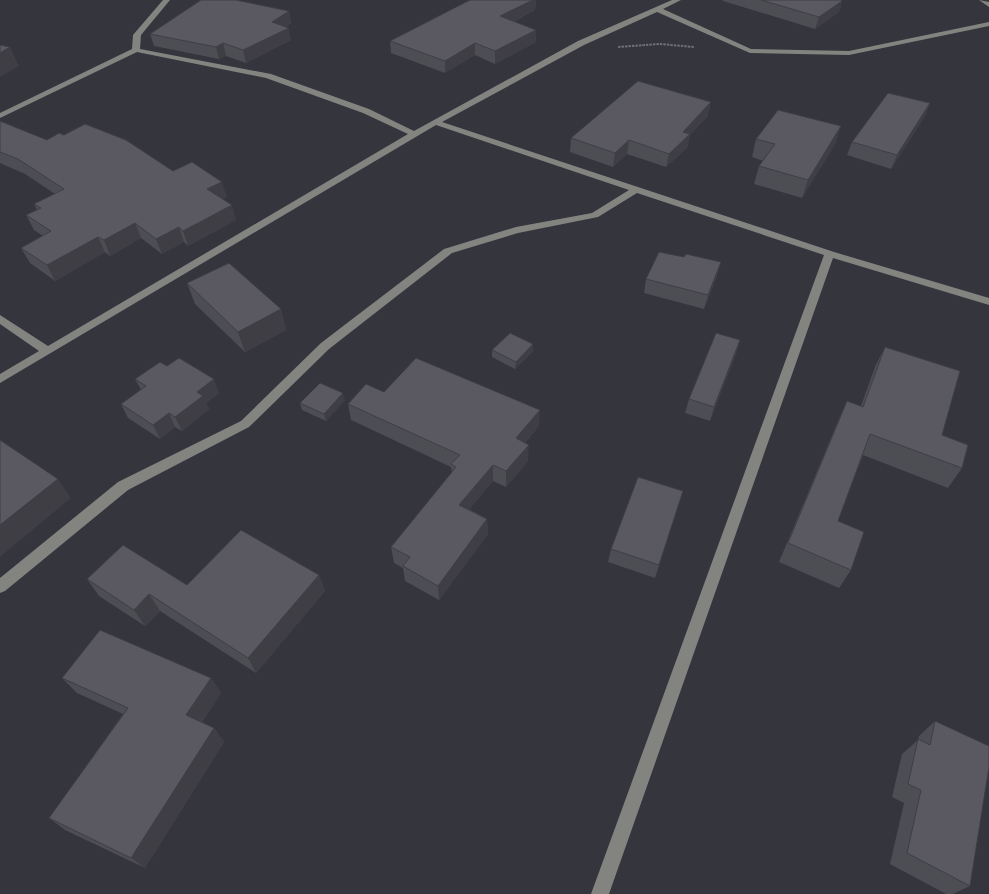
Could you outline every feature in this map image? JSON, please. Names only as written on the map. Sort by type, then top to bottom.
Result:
[{"type":"street","points":[[136,50],[136,35],[167,0]]},
{"type":"street","points":[[0,379],[435,122],[581,43],[678,0]]},
{"type":"street","points":[[982,0],[989,5]]},
{"type":"street","points":[[656,9],[750,51],[849,53],[989,24]]},
{"type":"street","points":[[0,116],[136,50],[268,76],[366,111],[415,134]]},
{"type":"street","points":[[435,122],[830,254],[989,302]]},
{"type":"street","points":[[0,587],[123,486],[244,424],[325,346],[448,251],[516,230],[595,215],[637,189]]},
{"type":"street","points":[[600,894],[830,254]]},
{"type":"street","points":[[0,319],[48,350]]},
{"type":"path","points":[[617,48],[660,44],[700,47]]},
{"type":"building","points":[[201,0],[236,0],[289,11],[272,22],[289,28],[243,50],[223,43],[216,47],[150,34]]},
{"type":"building","points":[[470,0],[533,0],[500,16],[536,30],[495,51],[475,43],[445,61],[390,41]]},
{"type":"building","points":[[761,0],[841,0],[842,1],[819,17]]},
{"type":"building","points":[[0,45],[10,47],[0,53]]},
{"type":"building","points":[[638,81],[711,102],[683,132],[690,134],[669,154],[629,140],[615,153],[571,138]]},
{"type":"building","points":[[888,93],[930,103],[897,155],[852,142]]},
{"type":"building","points":[[778,110],[841,126],[808,180],[759,166],[775,144],[756,139]]},
{"type":"building","points":[[0,121],[47,140],[59,133],[64,135],[85,124],[126,140],[173,171],[192,162],[222,182],[207,189],[232,205],[183,231],[179,227],[156,239],[135,223],[104,240],[98,237],[47,265],[21,248],[51,231],[26,215],[41,208],[34,204],[64,189],[18,159],[0,152]]},
{"type":"building","points":[[659,252],[684,257],[686,254],[721,262],[708,295],[646,279]]},
{"type":"building","points":[[229,263],[281,309],[238,332],[187,283]]},
{"type":"building","points":[[510,333],[533,344],[516,362],[492,350]]},
{"type":"building","points":[[716,333],[740,340],[714,407],[689,399]]},
{"type":"building","points":[[885,347],[960,371],[942,435],[968,445],[962,468],[870,434],[838,521],[864,532],[851,570],[788,543],[847,401],[863,407]]},
{"type":"building","points":[[179,358],[214,379],[197,392],[203,396],[175,417],[169,413],[153,425],[121,404],[146,386],[135,379],[160,362],[167,366]]},
{"type":"building","points":[[416,358],[540,410],[516,438],[529,445],[506,471],[493,465],[459,505],[487,519],[438,586],[403,566],[410,557],[391,547],[456,467],[451,464],[460,455],[348,404],[366,384],[384,392]]},
{"type":"building","points":[[320,383],[343,393],[324,414],[300,403]]},
{"type":"building","points":[[0,440],[58,479],[0,525]]},
{"type":"building","points":[[638,477],[683,491],[659,565],[611,549]]},
{"type":"building","points":[[241,530],[319,575],[248,658],[149,594],[134,610],[87,579],[123,545],[187,585]]},
{"type":"building","points":[[100,630],[211,678],[186,715],[214,728],[131,858],[49,818],[128,708],[62,678]]},
{"type":"building","points":[[935,721],[989,746],[989,767],[970,886],[907,853],[921,790],[908,784],[918,739],[930,745]]}]
